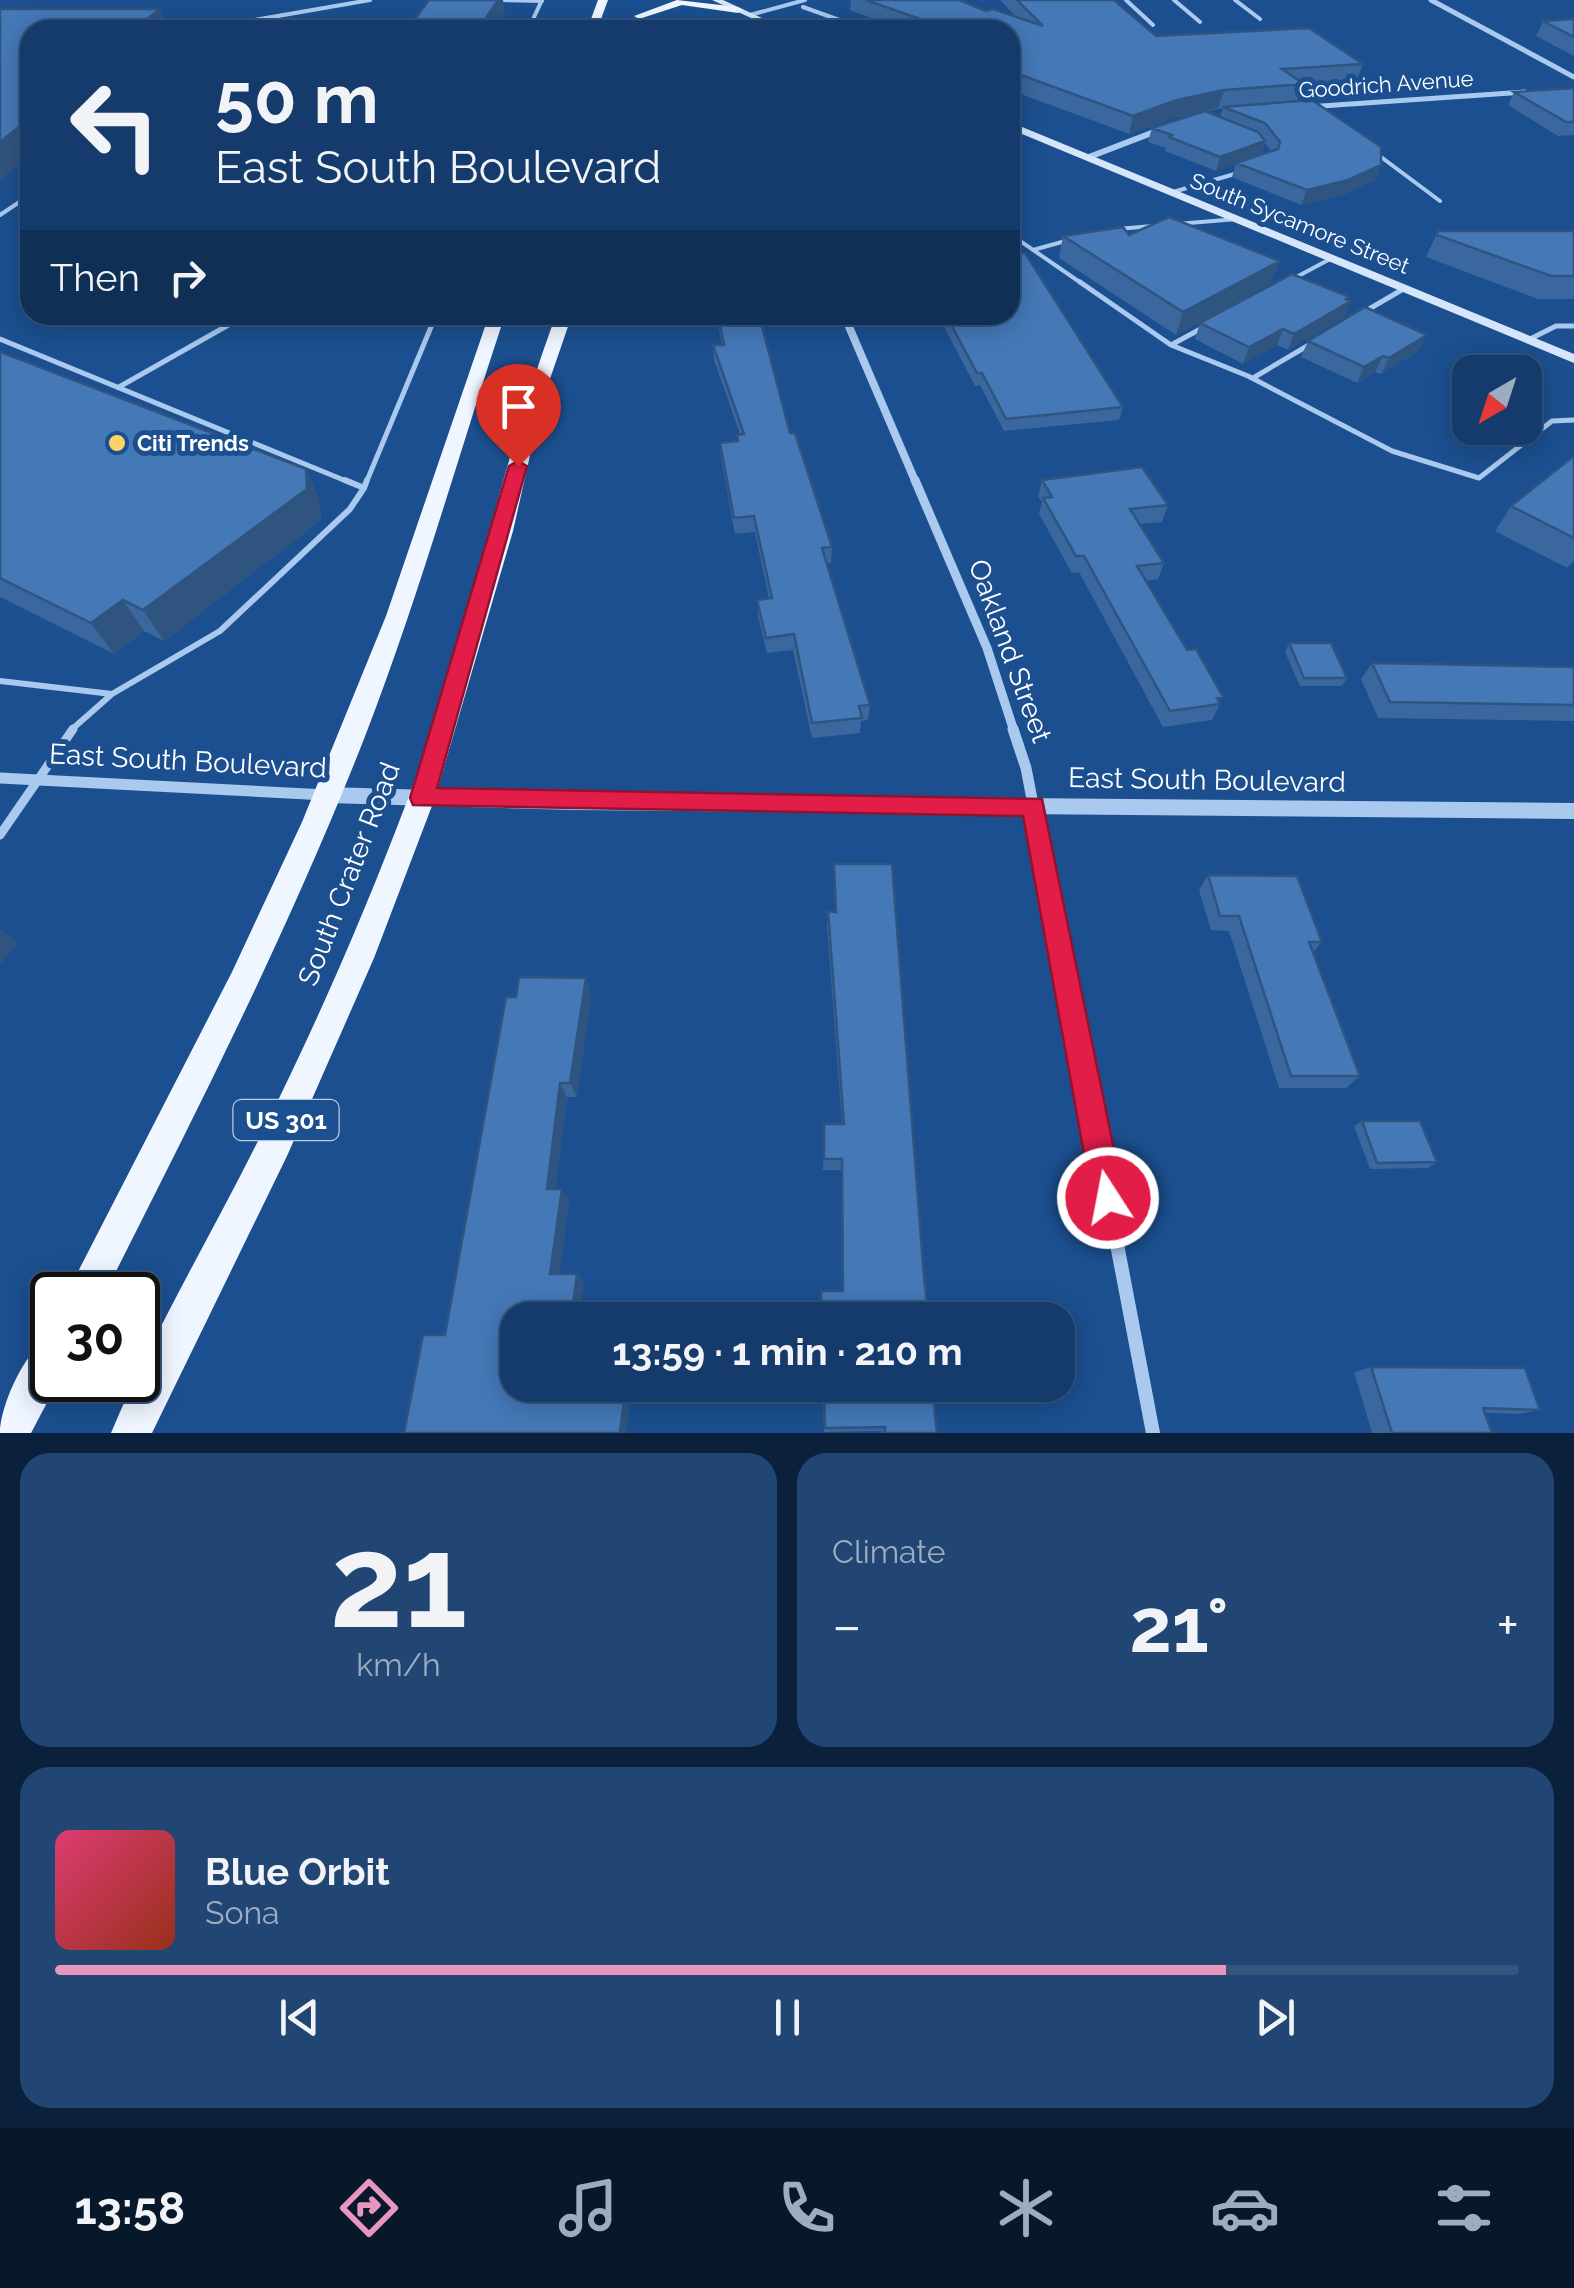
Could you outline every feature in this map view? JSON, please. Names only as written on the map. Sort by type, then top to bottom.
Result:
[{"type":"main road","points":[[639,20],[644,0]]},
{"type":"main road","points":[[716,0],[760,20]]},
{"type":"main road","points":[[640,16],[681,2],[734,5]]},
{"type":"main road","name":"South Sycamore Street","points":[[1020,128],[1574,359]]},
{"type":"main road","name":"South Crater Road","points":[[96,1272],[214,1044],[327,794],[382,659],[495,325]]},
{"type":"main road","name":"South Crater Road","points":[[131,1433],[275,1144],[359,958],[422,798],[502,531],[534,402],[561,325]]},
{"type":"main road","points":[[10,1433],[30,1396]]},
{"type":"street","points":[[1430,0],[1574,78]]},
{"type":"street","name":"Goodrich Avenue","points":[[1291,108],[1536,91]]},
{"type":"street","points":[[1089,158],[1173,125]]},
{"type":"street","name":"Oakland Street","points":[[848,325],[988,648],[1026,768],[1153,1433]]},
{"type":"street","name":"East South Boulevard","points":[[0,778],[422,798],[1574,812]]},
{"type":"lane","points":[[255,20],[370,0]]},
{"type":"lane","points":[[495,0],[542,0]]},
{"type":"lane","points":[[750,16],[805,0]]},
{"type":"lane","points":[[1126,0],[1153,25]]},
{"type":"lane","points":[[1174,0],[1200,22]]},
{"type":"lane","points":[[1234,0],[1260,18]]},
{"type":"lane","points":[[803,6],[837,20]]},
{"type":"lane","points":[[1307,107],[1323,116]]},
{"type":"lane","points":[[1370,148],[1440,201]]},
{"type":"lane","points":[[1173,192],[1249,169]]},
{"type":"lane","points":[[1106,231],[1237,219]]},
{"type":"lane","points":[[1033,250],[1071,239]]},
{"type":"lane","points":[[1020,241],[1171,345],[1253,378],[1398,456],[1436,472],[1479,478],[1552,422],[1574,420]]},
{"type":"lane","points":[[1284,284],[1332,258]]},
{"type":"lane","points":[[1354,318],[1405,288]]},
{"type":"lane","points":[[1171,345],[1220,319]]},
{"type":"lane","points":[[119,386],[228,325]]},
{"type":"lane","points":[[0,835],[39,782],[54,750],[80,720],[112,694],[220,632],[350,509],[364,488],[432,325]]},
{"type":"lane","points":[[1528,340],[1556,326],[1574,326]]},
{"type":"lane","points":[[0,338],[364,488]]},
{"type":"lane","points":[[1253,378],[1320,338]]},
{"type":"lane","points":[[0,681],[112,694]]},
{"type":"building","points":[[429,0],[498,0],[485,20],[414,20]]},
{"type":"building","points":[[866,0],[959,0],[1043,26],[1017,0],[1114,0],[1156,36],[1309,28],[1363,64],[1282,69],[1304,84],[1224,90],[1177,100],[1133,116],[1020,75],[1020,20],[923,20]]},
{"type":"building","points":[[0,9],[160,9],[146,20],[20,20],[20,126],[0,142]]},
{"type":"building","points":[[1574,19],[1574,37],[1543,21]]},
{"type":"building","points":[[1574,88],[1574,122],[1566,122],[1514,92]]},
{"type":"building","points":[[1312,100],[1381,147],[1381,165],[1348,180],[1307,190],[1236,163],[1278,149],[1280,142],[1265,123],[1223,107]]},
{"type":"building","points":[[1205,111],[1258,132],[1265,141],[1220,157],[1152,128]]},
{"type":"building","points":[[1169,217],[1280,261],[1183,312],[1063,236],[1123,227],[1129,235]]},
{"type":"building","points":[[1438,231],[1574,231],[1574,276],[1551,276],[1437,235]]},
{"type":"building","points":[[1025,253],[1123,407],[1006,419],[951,325],[1020,325],[1020,254]]},
{"type":"building","points":[[1292,274],[1350,297],[1346,299],[1351,301],[1294,334],[1283,329],[1249,347],[1200,323]]},
{"type":"building","points":[[1365,307],[1427,335],[1389,358],[1383,356],[1364,367],[1308,341]]},
{"type":"building","points":[[720,325],[762,325],[790,433],[795,433],[832,547],[822,548],[870,705],[859,706],[862,718],[812,723],[794,634],[766,638],[757,600],[772,598],[754,516],[734,518],[720,443],[738,441],[737,435],[744,434],[713,345],[724,345]]},
{"type":"building","points":[[0,352],[306,469],[307,489],[143,610],[123,600],[91,623],[0,578]]},
{"type":"building","points":[[1574,456],[1574,538],[1511,506]]},
{"type":"building","points":[[1142,467],[1168,505],[1130,509],[1164,563],[1137,566],[1187,650],[1196,649],[1223,697],[1217,698],[1220,704],[1170,711],[1084,556],[1076,556],[1043,498],[1052,497],[1042,480]]},
{"type":"building","points":[[1289,643],[1331,643],[1347,678],[1304,678]]},
{"type":"building","points":[[1372,663],[1574,667],[1574,705],[1390,702]]},
{"type":"building","points":[[834,864],[892,864],[927,1302],[821,1302],[821,1291],[843,1291],[842,1159],[824,1159],[824,1124],[844,1124],[828,911],[836,912]]},
{"type":"building","points":[[1208,875],[1297,876],[1322,942],[1309,942],[1360,1076],[1291,1076],[1239,916],[1220,916]]},
{"type":"building","points":[[519,977],[586,978],[570,1083],[560,1083],[547,1189],[562,1189],[550,1274],[577,1274],[573,1302],[500,1302],[500,1402],[624,1402],[620,1433],[404,1433],[423,1335],[445,1335],[506,997],[516,997]]},
{"type":"building","points":[[1362,1121],[1420,1121],[1437,1162],[1377,1163]]},
{"type":"building","points":[[1371,1367],[1525,1368],[1540,1410],[1483,1408],[1492,1433],[1392,1433]]},
{"type":"building","points":[[824,1402],[934,1402],[937,1433],[885,1433],[885,1427],[825,1428]]},
{"type":"place","name":"Citi Trends","points":[[117,443]]},
{"type":"route","points":[[518,466],[422,798],[1033,806],[1108,1198]]}]
